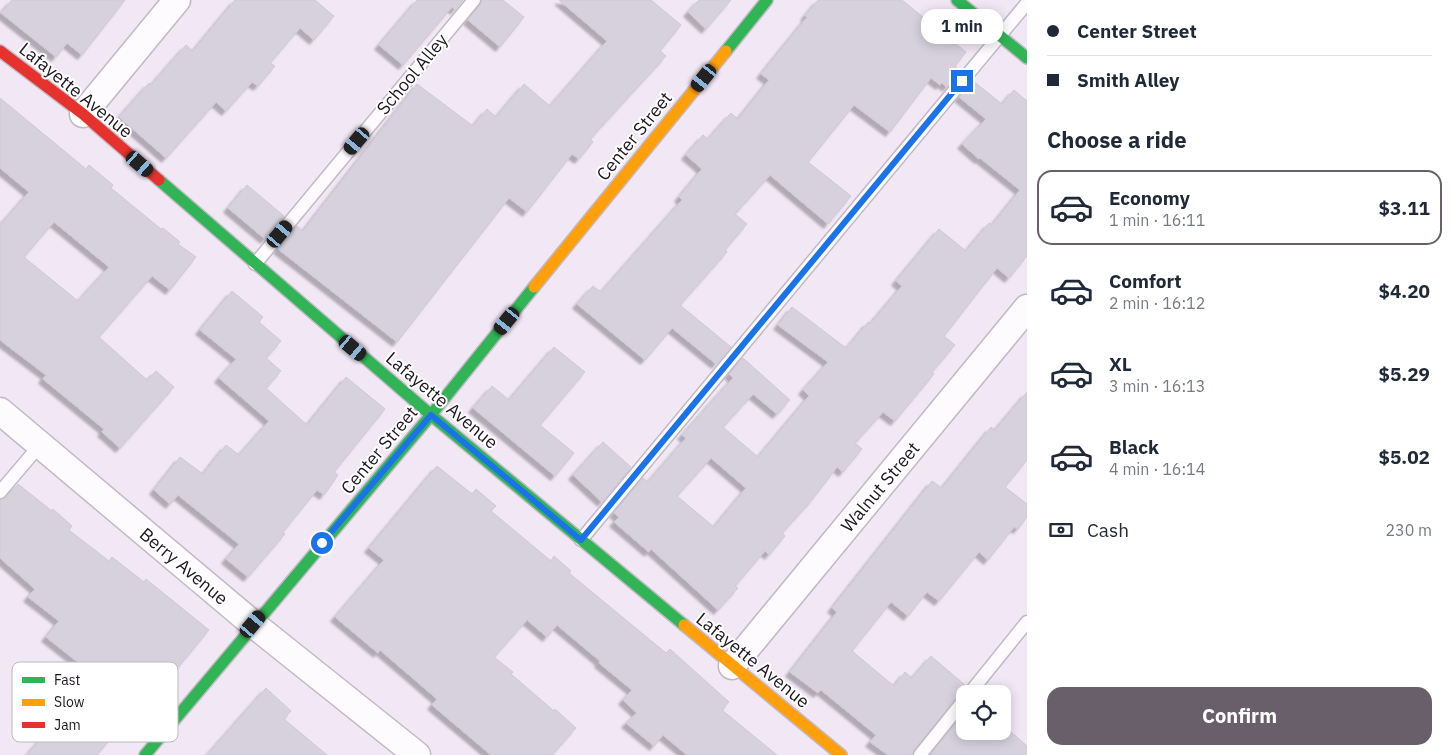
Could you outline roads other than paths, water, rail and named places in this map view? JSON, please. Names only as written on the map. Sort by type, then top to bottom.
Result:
[{"type":"street","points":[[83,114],[177,0]]},
{"type":"street","name":"Center Street","points":[[178,715],[431,415],[767,0]]},
{"type":"street","points":[[957,0],[1027,58]]},
{"type":"street","name":"Lafayette Avenue","points":[[0,51],[83,114],[431,415],[841,755]]},
{"type":"street","name":"Walnut Street","points":[[732,666],[1027,308]]},
{"type":"street","name":"Berry Avenue","points":[[0,411],[253,624],[417,755]]},
{"type":"street","name":"Center Street","points":[[145,755],[156,742]]},
{"type":"lane","name":"School Alley","points":[[255,264],[474,0]]},
{"type":"lane","points":[[581,540],[1027,3]]},
{"type":"lane","points":[[0,492],[40,445]]},
{"type":"lane","points":[[976,685],[1027,622]]},
{"type":"lane","points":[[920,755],[956,710]]}]
